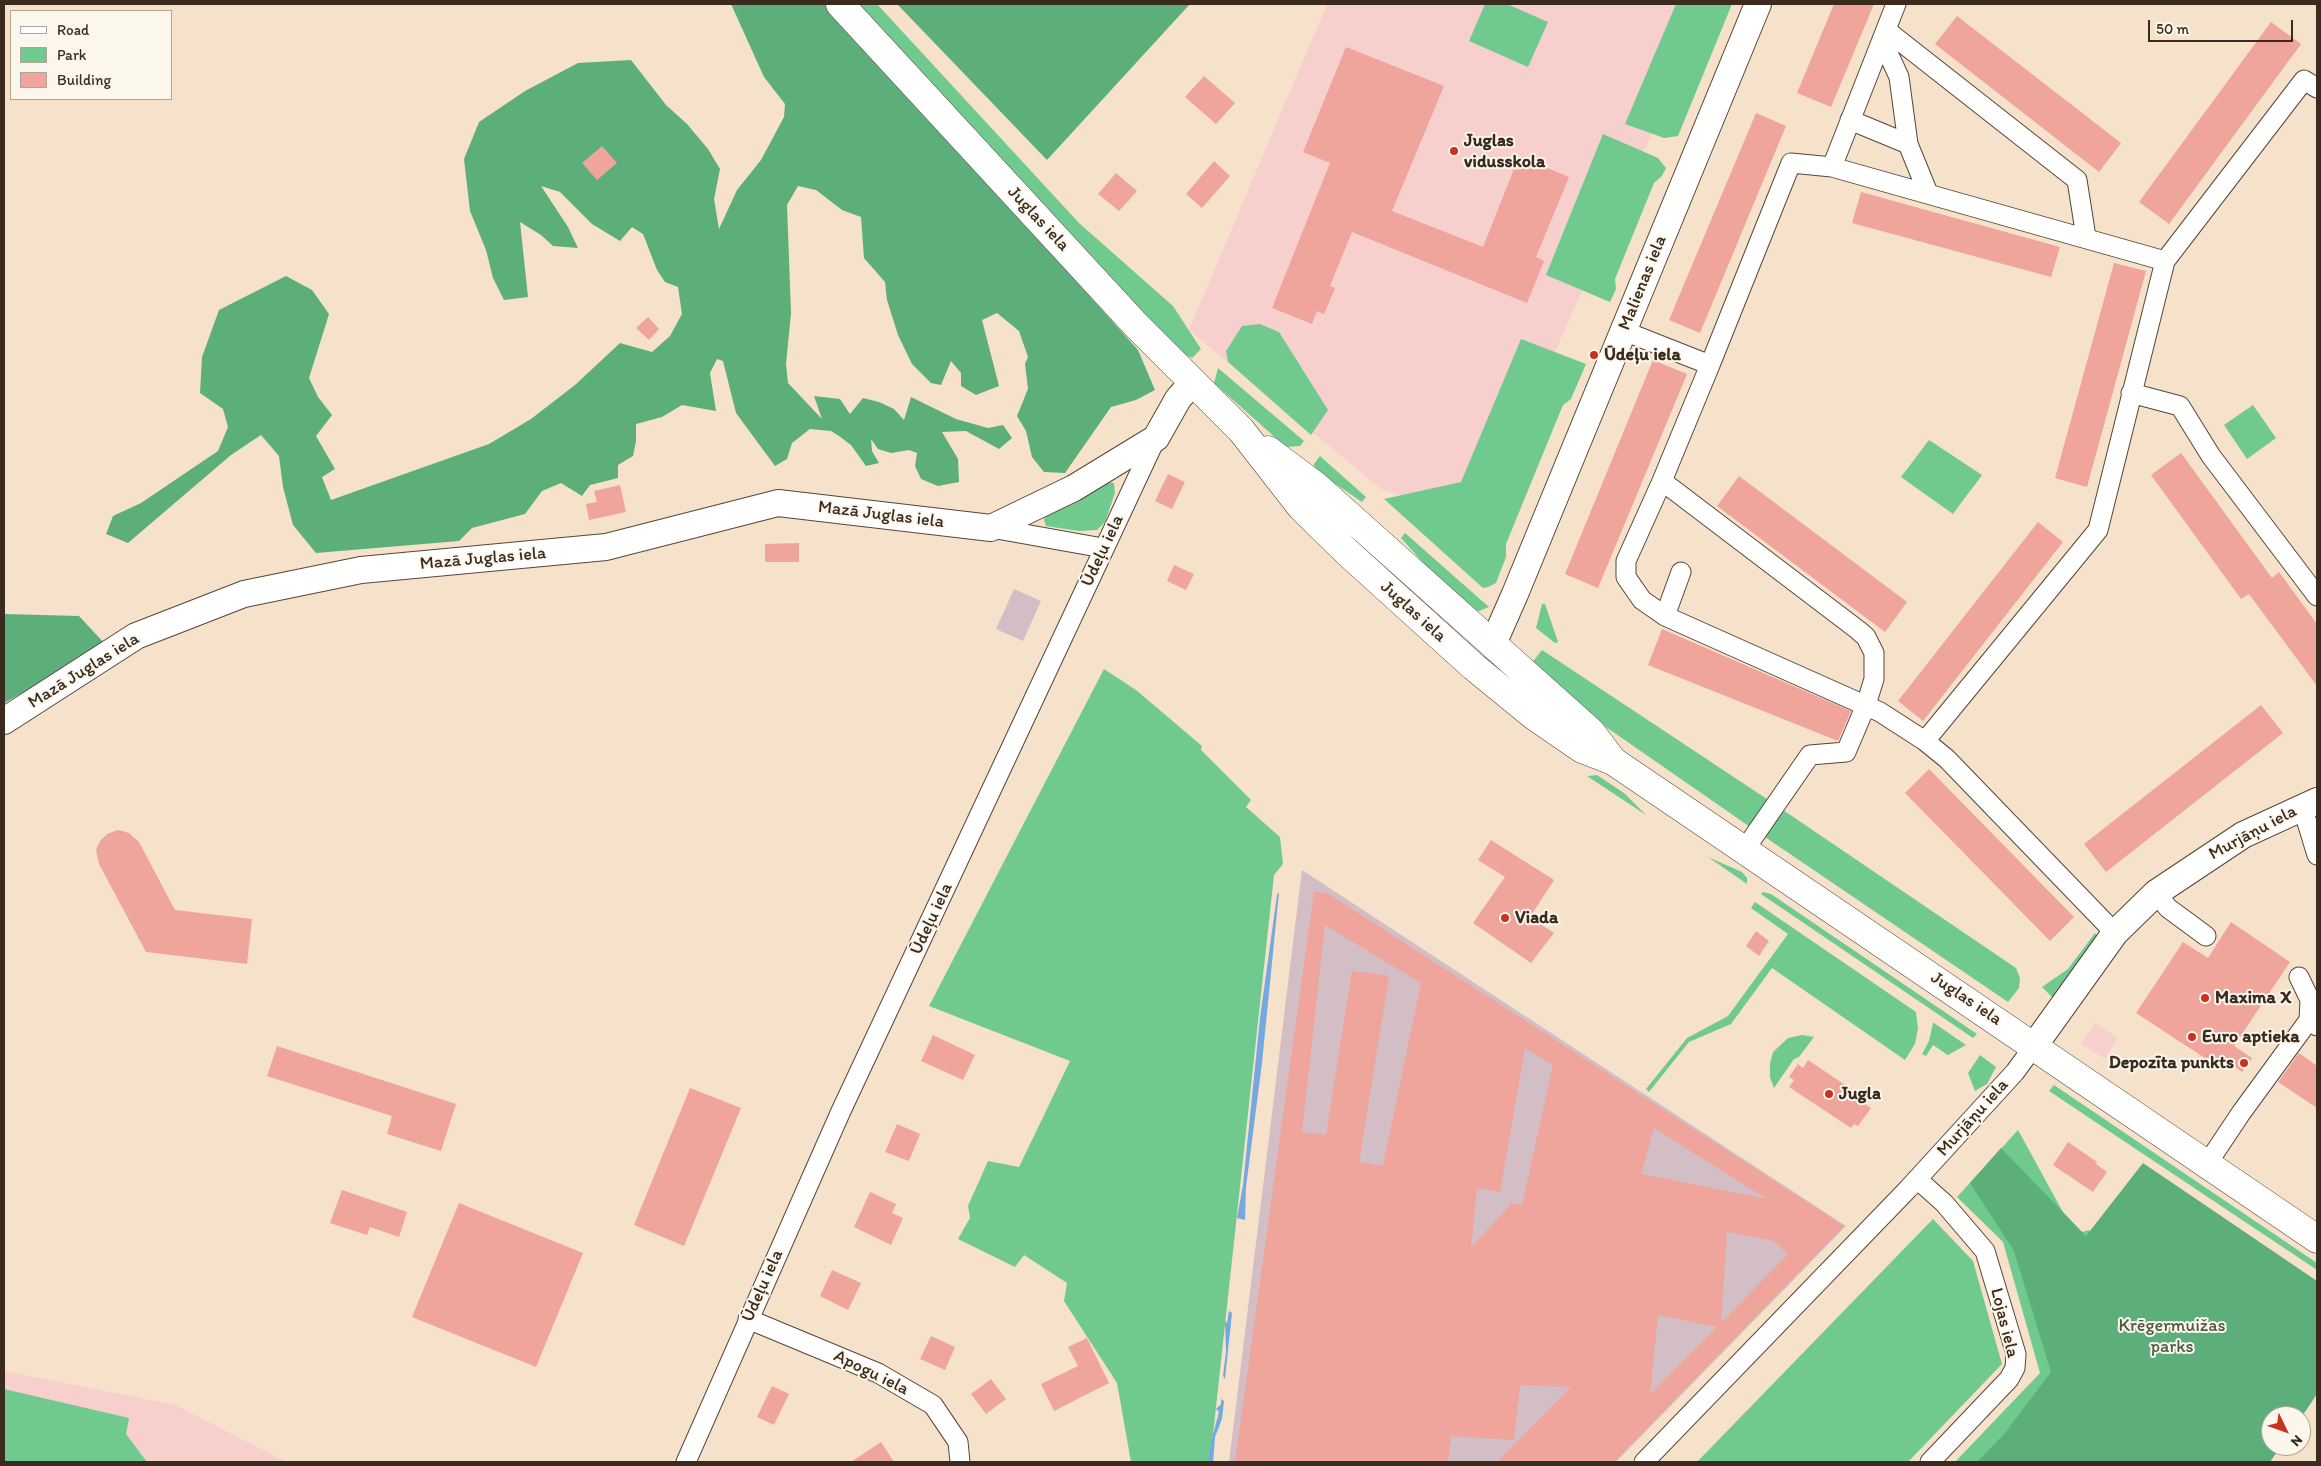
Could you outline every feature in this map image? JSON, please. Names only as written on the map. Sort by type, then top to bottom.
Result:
[{"type":"main road","name":"Juglas iela","points":[[840,4],[1135,324],[1192,383],[1241,430],[1316,486],[1592,732],[1613,761]]},
{"type":"main road","name":"Juglas iela","points":[[1241,430],[1301,507],[1474,666],[1534,716],[1582,749],[1613,761],[2317,1239]]},
{"type":"main road","points":[[1474,666],[1492,644]]},
{"type":"street","name":"Malienas iela","points":[[1492,644],[1624,331],[1758,4]]},
{"type":"street","points":[[1832,167],[1896,4]]},
{"type":"street","points":[[1884,35],[1899,77],[1908,144],[1928,193]]},
{"type":"street","points":[[1884,35],[2077,180],[2086,238]]},
{"type":"street","points":[[1925,741],[2098,530],[2165,261],[2304,80],[2317,88]]},
{"type":"street","points":[[1850,120],[1908,144]]},
{"type":"street","points":[[2115,933],[1947,759],[1925,741],[1866,705],[1664,616],[1642,600],[1626,577],[1626,560],[1662,482],[1791,163],[1832,167],[2165,261]]},
{"type":"street","points":[[1624,331],[1710,365]]},
{"type":"street","name":"Ūdeļu iela","points":[[686,1462],[841,1111],[1061,644],[1103,548],[1156,438],[1178,399],[1192,383]]},
{"type":"street","points":[[2131,393],[2180,406],[2211,456],[2317,596]]},
{"type":"street","points":[[991,528],[1074,488],[1156,438]]},
{"type":"street","points":[[1662,482],[1866,637],[1874,653],[1874,679],[1866,705],[1846,752],[1810,755],[1745,850]]},
{"type":"street","name":"Mazā Juglas iela","points":[[4,721],[136,636],[244,594],[352,572],[606,547],[778,503],[991,528],[1103,548]]},
{"type":"street","points":[[1664,616],[1681,572]]},
{"type":"street","points":[[2309,804],[2317,855]]},
{"type":"street","name":"Murjāņu iela","points":[[1644,1462],[1917,1179],[2015,1072],[2115,933],[2156,893],[2243,835],[2309,804]]},
{"type":"street","points":[[2156,893],[2168,908],[2206,936]]},
{"type":"street","points":[[2207,1164],[2241,1113],[2313,1023],[2310,1000],[2299,977]]},
{"type":"street","name":"Lojas iela","points":[[1917,1179],[1944,1203],[1984,1251],[2016,1354],[2015,1368],[2009,1379],[1930,1462]]},
{"type":"street","name":"Apogu iela","points":[[748,1319],[878,1373],[934,1405],[958,1442],[960,1462]]},
{"type":"shaded area","name":"Juglas vidusskola","points":[[1327,4],[1709,4],[1480,521],[1381,489],[1189,330]]},
{"type":"shaded area","points":[[1014,589],[1041,601],[1023,641],[996,629]]},
{"type":"shaded area","points":[[1302,870],[1846,1226],[1616,1462],[1229,1462]]},
{"type":"shaded area","points":[[2095,1023],[2118,1038],[2105,1059],[2081,1044]]},
{"type":"shaded area","points":[[4,1371],[175,1405],[287,1462],[4,1462]]},
{"type":"green space","points":[[731,4],[828,4],[1138,350],[1155,390],[1136,400],[1111,407],[1065,473],[1044,472],[1032,457],[1026,431],[1017,416],[1028,389],[1025,364],[1028,357],[1019,331],[997,313],[982,320],[999,386],[976,395],[961,386],[961,373],[951,361],[941,385],[931,383],[912,364],[898,335],[887,300],[885,282],[864,258],[861,217],[842,210],[816,190],[798,186],[787,205],[791,313],[786,364],[788,383],[822,419],[814,396],[840,399],[850,414],[863,398],[879,402],[894,409],[904,420],[911,397],[956,419],[988,428],[1003,425],[1012,438],[999,449],[966,431],[942,432],[958,459],[959,482],[938,486],[921,479],[915,466],[917,453],[909,450],[891,453],[878,449],[871,439],[872,451],[879,463],[866,466],[851,445],[839,436],[831,431],[810,429],[792,443],[787,459],[775,466],[736,413],[723,361],[717,359],[710,373],[716,411],[682,405],[662,417],[636,424],[636,441],[633,456],[618,465],[618,478],[590,485],[582,496],[561,483],[542,491],[525,514],[472,528],[459,541],[316,553],[293,525],[283,487],[279,456],[261,435],[231,455],[128,543],[106,534],[113,516],[141,503],[218,451],[228,427],[223,409],[200,393],[202,357],[219,310],[286,276],[312,290],[329,314],[309,378],[318,397],[332,415],[316,436],[335,469],[322,477],[331,500],[489,444],[531,419],[575,385],[620,343],[652,352],[670,336],[682,314],[678,287],[665,282],[657,270],[643,234],[632,227],[620,241],[592,224],[560,192],[541,186],[568,227],[578,248],[553,246],[541,235],[520,222],[528,297],[504,300],[493,278],[486,250],[470,211],[464,159],[479,122],[525,91],[578,63],[631,60],[666,105],[687,124],[708,149],[720,169],[714,199],[719,229],[737,190],[761,160],[784,117],[785,104],[764,77]]},
{"type":"green space","points":[[858,4],[877,4],[1079,223],[1173,306],[1201,349],[1192,358],[1184,354],[1086,256]]},
{"type":"green space","points":[[897,4],[1190,4],[1047,160]]},
{"type":"green space","points":[[1485,4],[1507,4],[1548,22],[1528,67],[1469,41]]},
{"type":"green space","points":[[1676,4],[1732,4],[1678,136],[1664,138],[1625,124]]},
{"type":"green space","points":[[1603,134],[1658,158],[1666,168],[1662,176],[1654,183],[1615,279],[1616,289],[1610,302],[1546,275]]},
{"type":"green space","points":[[1260,324],[1279,332],[1328,410],[1311,435],[1228,362],[1226,351],[1242,326]]},
{"type":"green space","points":[[1521,339],[1586,364],[1571,399],[1563,405],[1506,544],[1506,557],[1496,583],[1483,588],[1384,499],[1461,482]]},
{"type":"green space","points":[[1218,368],[1304,441],[1300,446],[1286,447],[1214,383]]},
{"type":"green space","points":[[2253,405],[2276,438],[2247,459],[2224,425]]},
{"type":"green space","points":[[1929,440],[1982,475],[1953,514],[1901,477]]},
{"type":"green space","points":[[1320,456],[1366,497],[1362,502],[1315,470],[1314,464]]},
{"type":"green space","points":[[1106,482],[1114,483],[1115,493],[1105,522],[1097,530],[1079,531],[1046,526],[1044,520],[1047,511]]},
{"type":"green space","points":[[1405,533],[1489,607],[1479,611],[1466,607],[1445,587],[1401,538]]},
{"type":"green space","points":[[1542,604],[1545,604],[1558,642],[1555,643],[1536,628]]},
{"type":"green space","points":[[4,614],[79,616],[107,646],[4,703]]},
{"type":"green space","points":[[1542,650],[1770,801],[1753,829],[1606,727],[1555,686],[1531,664]]},
{"type":"green space","points":[[1104,669],[1136,690],[1202,746],[1201,750],[1251,800],[1246,807],[1280,837],[1283,864],[1274,875],[1210,1462],[1131,1462],[1117,1383],[1064,1301],[1067,1283],[1024,1255],[1015,1267],[958,1239],[970,1218],[968,1206],[988,1161],[1019,1167],[1070,1061],[929,1006]]},
{"type":"green space","points":[[1597,775],[1624,793],[1646,815],[1587,776]]},
{"type":"green space","points":[[1783,810],[2016,968],[2020,978],[2019,988],[2008,1002],[1765,837]]},
{"type":"green space","points":[[1708,857],[1742,872],[1747,878],[1747,884]]},
{"type":"green space","points":[[1763,892],[1771,894],[1977,1034],[1973,1038],[1761,894]]},
{"type":"green space","points":[[1755,902],[1916,1012],[1918,1028],[1915,1044],[1905,1060],[1772,968],[1731,1024],[1689,1042],[1649,1092],[1646,1089],[1687,1038],[1728,1016],[1788,934],[1751,908]]},
{"type":"green space","points":[[2095,933],[2100,938],[2054,999],[2042,987],[2068,969]]},
{"type":"green space","points":[[1933,1023],[1966,1045],[1948,1055],[1933,1045],[1926,1056],[1922,1054],[1929,1041]]},
{"type":"green space","points":[[1802,1035],[1814,1037],[1799,1057],[1794,1059],[1774,1088],[1770,1077],[1770,1064],[1773,1052],[1788,1038]]},
{"type":"green space","points":[[1980,1055],[1996,1067],[1987,1084],[1975,1091],[1968,1073]]},
{"type":"green space","points":[[2054,1085],[2317,1263],[2317,1270],[2049,1091]]},
{"type":"green space","points":[[2018,1130],[2075,1234],[2089,1230],[2137,1397],[2075,1462],[1955,1462],[2040,1373],[2003,1242],[1957,1197]]},
{"type":"green space","name":"Krēgermuižas parks","points":[[2001,1148],[2086,1236],[2143,1163],[2317,1281],[2317,1394],[2309,1406],[2261,1406],[2261,1456],[2274,1456],[2270,1462],[1977,1462],[2005,1433],[2051,1372],[2014,1251],[1970,1183]]},
{"type":"green space","points":[[1933,1219],[1973,1261],[2002,1364],[1908,1462],[1697,1462]]},
{"type":"green space","points":[[4,1389],[129,1418],[126,1434],[147,1462],[4,1462]]},
{"type":"water","points":[[1279,892],[1262,1063],[1246,1187],[1245,1220],[1237,1218],[1243,1185],[1260,1018],[1277,895]]},
{"type":"water","points":[[1229,1311],[1232,1313],[1225,1379],[1223,1376],[1226,1351],[1225,1321],[1227,1323]]},
{"type":"water","points":[[1221,1399],[1224,1401],[1222,1419],[1215,1437],[1213,1462],[1209,1462],[1211,1442],[1219,1412],[1216,1409],[1221,1404]]},
{"type":"building","points":[[1834,4],[1874,4],[1831,107],[1797,93]]},
{"type":"building","points":[[1957,16],[2121,143],[2099,172],[1935,44]]},
{"type":"building","points":[[2271,22],[2301,44],[2169,224],[2139,202]]},
{"type":"building","points":[[1346,47],[1444,86],[1392,211],[1483,247],[1514,169],[1518,170],[1523,158],[1569,177],[1536,257],[1544,261],[1527,303],[1352,232],[1330,286],[1335,288],[1324,314],[1317,311],[1312,324],[1272,308],[1330,163],[1303,152]]},
{"type":"building","points":[[1204,76],[1235,103],[1216,124],[1185,97]]},
{"type":"building","points":[[1756,113],[1786,126],[1700,333],[1669,320]]},
{"type":"building","points":[[602,146],[617,163],[597,180],[582,163]]},
{"type":"building","points":[[1214,161],[1230,176],[1202,208],[1186,194]]},
{"type":"building","points":[[1116,173],[1137,191],[1119,211],[1098,194]]},
{"type":"building","points":[[1861,192],[2060,247],[2051,277],[1852,223]]},
{"type":"building","points":[[2114,263],[2146,271],[2087,487],[2055,478]]},
{"type":"building","points":[[648,317],[659,329],[649,340],[636,328]]},
{"type":"building","points":[[1653,360],[1687,374],[1598,588],[1565,574]]},
{"type":"building","points":[[2181,453],[2272,578],[2279,572],[2317,624],[2317,686],[2249,594],[2241,599],[2151,475]]},
{"type":"building","points":[[1168,474],[1185,482],[1172,509],[1155,501]]},
{"type":"building","points":[[1739,476],[1907,602],[1885,632],[1717,506]]},
{"type":"building","points":[[620,485],[626,512],[589,520],[586,504],[597,502],[594,491]]},
{"type":"building","points":[[2038,522],[2063,542],[1923,721],[1898,701]]},
{"type":"building","points":[[799,543],[799,562],[765,562],[765,544]]},
{"type":"building","points":[[1174,565],[1194,574],[1186,590],[1167,581]]},
{"type":"building","points":[[1662,629],[1851,711],[1838,741],[1648,665]]},
{"type":"building","points":[[2261,705],[2283,733],[2106,872],[2084,844]]},
{"type":"building","points":[[1929,769],[2074,917],[2050,941],[1905,793]]},
{"type":"building","points":[[118,830],[129,833],[139,842],[175,910],[252,919],[247,964],[146,952],[99,864],[96,850],[100,841],[107,834]]},
{"type":"building","points":[[1491,840],[1554,880],[1530,917],[1554,933],[1531,963],[1473,923],[1505,877],[1478,860]]},
{"type":"building","points":[[1314,892],[1327,893],[1844,1226],[1614,1462],[1497,1462],[1571,1387],[1520,1385],[1514,1440],[1451,1436],[1448,1462],[1235,1462]],"holes":[[[1325,925],[1421,983],[1383,1166],[1359,1162],[1389,976],[1352,971],[1326,1135],[1302,1132]],[[1525,1048],[1553,1065],[1522,1205],[1512,1203],[1471,1248],[1477,1188],[1500,1192]],[[1654,1128],[1767,1199],[1641,1174]],[[1727,1232],[1774,1241],[1788,1254],[1721,1323]],[[1658,1315],[1717,1327],[1650,1395]]]},
{"type":"building","points":[[2231,922],[2290,962],[2234,1046],[2252,1058],[2242,1072],[2225,1060],[2220,1068],[2136,1013],[2183,942],[2208,958]]},
{"type":"building","points":[[1756,931],[1769,941],[1759,956],[1746,946]]},
{"type":"building","points":[[933,1035],[975,1055],[963,1080],[921,1061]]},
{"type":"building","points":[[277,1046],[456,1104],[441,1151],[387,1134],[392,1116],[267,1076]]},
{"type":"building","points":[[2299,1053],[2317,1066],[2317,1108],[2278,1082]]},
{"type":"building","name":"Jugla","points":[[1808,1060],[1869,1101],[1866,1105],[1871,1108],[1858,1126],[1854,1124],[1851,1128],[1789,1087],[1794,1080],[1789,1077],[1798,1064],[1803,1068]]},
{"type":"building","points":[[690,1088],[741,1108],[684,1246],[634,1225]]},
{"type":"building","points":[[897,1124],[920,1134],[909,1161],[885,1152]]},
{"type":"building","points":[[2068,1142],[2097,1162],[2096,1164],[2107,1172],[2093,1192],[2053,1165]]},
{"type":"building","points":[[342,1190],[407,1212],[399,1237],[370,1227],[367,1235],[330,1223]]},
{"type":"building","points":[[870,1192],[896,1204],[892,1213],[903,1218],[891,1245],[854,1227]]},
{"type":"building","points":[[459,1203],[583,1253],[536,1367],[412,1317]]},
{"type":"building","points":[[832,1270],[861,1283],[848,1310],[820,1296]]},
{"type":"building","points":[[931,1336],[955,1347],[945,1370],[920,1359]]},
{"type":"building","points":[[1087,1338],[1109,1383],[1054,1411],[1041,1384],[1078,1366],[1068,1347]]},
{"type":"building","points":[[991,1379],[1006,1399],[986,1414],[971,1394]]},
{"type":"building","points":[[772,1386],[789,1394],[774,1425],[757,1417]]},
{"type":"building","points":[[881,1442],[894,1462],[851,1462]]},
{"type":"place","name":"Juglas vidusskola","points":[[1454,151]]},
{"type":"place","name":"Ūdeļu iela","points":[[1594,355]]},
{"type":"place","name":"Viada","points":[[1505,918]]},
{"type":"place","name":"Maxima X","points":[[2205,998]]},
{"type":"place","name":"Euro aptieka","points":[[2192,1037]]},
{"type":"place","name":"Depozīta punkts","points":[[2244,1063]]},
{"type":"place","name":"Jugla","points":[[1829,1094]]}]
